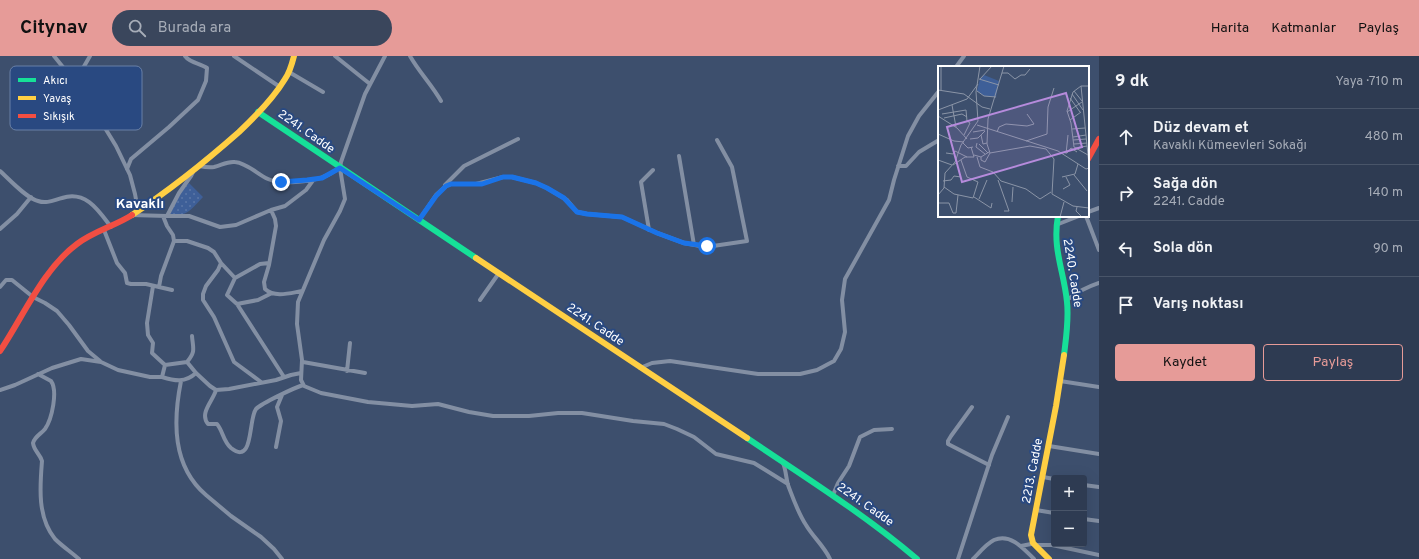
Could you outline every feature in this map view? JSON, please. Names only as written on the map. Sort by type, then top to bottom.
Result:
[{"type":"street","points":[[54,56],[62,66]]},
{"type":"street","points":[[85,66],[90,56]]},
{"type":"street","points":[[127,169],[131,159],[198,100],[206,81],[206,68],[202,64],[192,62],[185,56]]},
{"type":"street","points":[[234,56],[280,87]]},
{"type":"street","points":[[0,352],[33,297],[74,246],[91,235],[111,227],[131,215],[196,168],[224,145],[258,112],[280,87],[289,72],[294,56]]},
{"type":"street","points":[[335,56],[370,84]]},
{"type":"street","points":[[385,56],[361,104],[343,155],[340,168],[345,198],[340,211],[324,240],[298,302],[297,324],[302,362],[301,380],[303,385],[309,389],[368,402],[412,406],[438,404],[469,412],[493,416],[529,416],[558,413],[582,413],[664,424],[694,437],[716,454],[754,463],[788,484]]},
{"type":"street","points":[[410,56],[421,74],[433,87],[442,101]]},
{"type":"street","points":[[957,66],[964,56]]},
{"type":"street","points":[[289,72],[323,92]]},
{"type":"street","points":[[640,368],[646,364],[670,361],[758,374],[800,374],[817,370],[834,361],[841,349],[845,332],[842,300],[845,279],[889,200],[908,136],[919,116],[938,92]]},
{"type":"street","name":"2241. Cadde","points":[[258,112],[833,496],[890,536],[917,559]]},
{"type":"street","points":[[106,130],[127,169],[134,188],[138,210]]},
{"type":"street","points":[[419,220],[443,187],[464,166],[518,139]]},
{"type":"street","points":[[1089,157],[1099,139]]},
{"type":"street","points":[[443,187],[451,184],[482,184],[508,176],[536,183],[547,188],[564,198],[577,212],[622,217],[649,230],[684,243],[713,246],[747,241],[732,167],[718,140]]},
{"type":"street","points":[[898,166],[906,166],[919,152],[938,141]]},
{"type":"street","points":[[680,156],[694,245]]},
{"type":"street","points":[[196,168],[208,168],[227,162],[236,162],[242,163],[274,181],[287,182],[322,178],[340,168]]},
{"type":"street","points":[[159,287],[160,276],[174,242],[173,235],[167,226],[165,216],[179,192],[196,168]]},
{"type":"street","points":[[649,230],[641,182],[653,170]]},
{"type":"street","points":[[0,171],[36,201],[51,202],[69,196],[86,199],[97,208],[111,227]]},
{"type":"street","points":[[131,215],[189,216],[214,225],[225,227],[236,225],[271,210],[285,206],[295,200],[306,190],[314,179]]},
{"type":"street","points":[[0,229],[17,214],[31,198]]},
{"type":"street","points":[[1089,212],[1099,208]]},
{"type":"street","points":[[271,210],[276,226],[264,285],[265,289],[268,292],[280,295],[302,291]]},
{"type":"street","name":"2240. Cadde","points":[[1058,217],[1055,244],[1066,300],[1067,322],[1060,381]]},
{"type":"street","points":[[1056,225],[1076,217]]},
{"type":"street","points":[[1086,217],[1099,250]]},
{"type":"street","points":[[104,230],[117,263],[125,273],[127,283],[172,290]]},
{"type":"street","points":[[174,242],[187,241],[208,248],[214,252],[221,263],[235,278]]},
{"type":"street","points":[[221,263],[218,270],[206,286],[203,294],[203,300],[214,317],[234,362],[261,382]]},
{"type":"street","points":[[269,263],[260,264],[235,278],[227,294],[238,304],[284,377]]},
{"type":"street","points":[[480,300],[499,273]]},
{"type":"street","points":[[0,287],[6,280],[12,280],[33,297],[57,311],[88,351],[101,362],[118,370],[150,377],[162,377],[182,381],[191,378],[196,373]]},
{"type":"street","points":[[1066,300],[1084,288],[1099,283]]},
{"type":"street","points":[[153,286],[148,313],[148,335],[153,343],[152,353],[165,365]]},
{"type":"street","points":[[238,304],[258,300],[272,293]]},
{"type":"street","points":[[165,365],[187,362],[194,352],[192,336]]},
{"type":"street","points":[[347,371],[350,342]]},
{"type":"street","points":[[0,390],[66,363],[81,359],[101,362]]},
{"type":"street","points":[[187,362],[196,373],[216,390],[276,380],[301,373]]},
{"type":"street","points":[[302,362],[365,373]]},
{"type":"street","points":[[162,377],[165,365]]},
{"type":"street","points":[[38,374],[52,380],[54,388],[52,412],[49,422],[44,430],[36,437],[33,443],[36,453],[40,456],[42,461],[40,495],[43,513],[47,527],[56,540],[79,559]]},
{"type":"street","points":[[182,381],[176,420],[181,457],[189,476],[199,488],[231,516],[264,540],[282,559]]},
{"type":"street","points":[[1060,381],[1099,387]]},
{"type":"street","name":"2213. Cadde","points":[[1033,544],[1031,541],[1031,536],[1060,381]]},
{"type":"street","points":[[216,390],[213,399],[206,410],[205,419],[208,424],[217,424],[229,446],[236,451],[241,452],[245,450],[248,445],[252,419],[256,410],[260,406],[303,385]]},
{"type":"street","points":[[276,447],[281,421],[277,407],[282,395]]},
{"type":"street","points":[[972,407],[951,436],[948,444],[989,465]]},
{"type":"street","points":[[958,559],[989,465],[1008,417]]},
{"type":"street","points":[[833,496],[838,483],[849,466],[860,437],[874,430],[892,429]]},
{"type":"street","points":[[1049,446],[1099,454]]},
{"type":"street","points":[[783,463],[788,484],[806,526],[825,550],[830,559]]},
{"type":"street","points":[[1043,477],[1051,478]]},
{"type":"street","points":[[1087,486],[1099,488]]},
{"type":"street","points":[[1036,510],[1051,512]]},
{"type":"street","points":[[1087,520],[1099,522]]},
{"type":"street","points":[[973,559],[994,540],[1006,539],[1021,546],[1034,559]]},
{"type":"street","points":[[1033,544],[1048,559]]},
{"type":"street","points":[[1021,546],[1033,544],[1052,545],[1099,555]]},
{"type":"shaded area","points":[[189,183],[203,197],[189,211],[181,215],[170,214],[181,192]]},
{"type":"traffic: fast","points":[[258,112],[476,258]]},
{"type":"traffic: fast","points":[[1058,217],[1056,239],[1057,250],[1066,291],[1068,309],[1064,355]]},
{"type":"traffic: fast","points":[[747,438],[855,511],[917,559]]},
{"type":"traffic: slow","points":[[132,215],[187,175],[252,120],[270,100],[287,76],[294,56]]},
{"type":"traffic: slow","points":[[476,258],[747,438]]},
{"type":"traffic: slow","points":[[1049,559],[1033,543],[1031,535],[1056,406],[1064,355]]},
{"type":"traffic: jam","points":[[1089,157],[1099,139]]},
{"type":"traffic: jam","points":[[0,351],[34,294],[54,266],[65,254],[84,239],[132,215]]},
{"type":"district","name":"Kavaklı","points":[[140,204]]},
{"type":"route","points":[[281,182],[322,178],[340,168],[419,220],[441,189],[446,186],[451,184],[482,184],[508,176],[541,184],[567,200],[577,212],[622,217],[657,233],[684,243],[707,246]]}]
